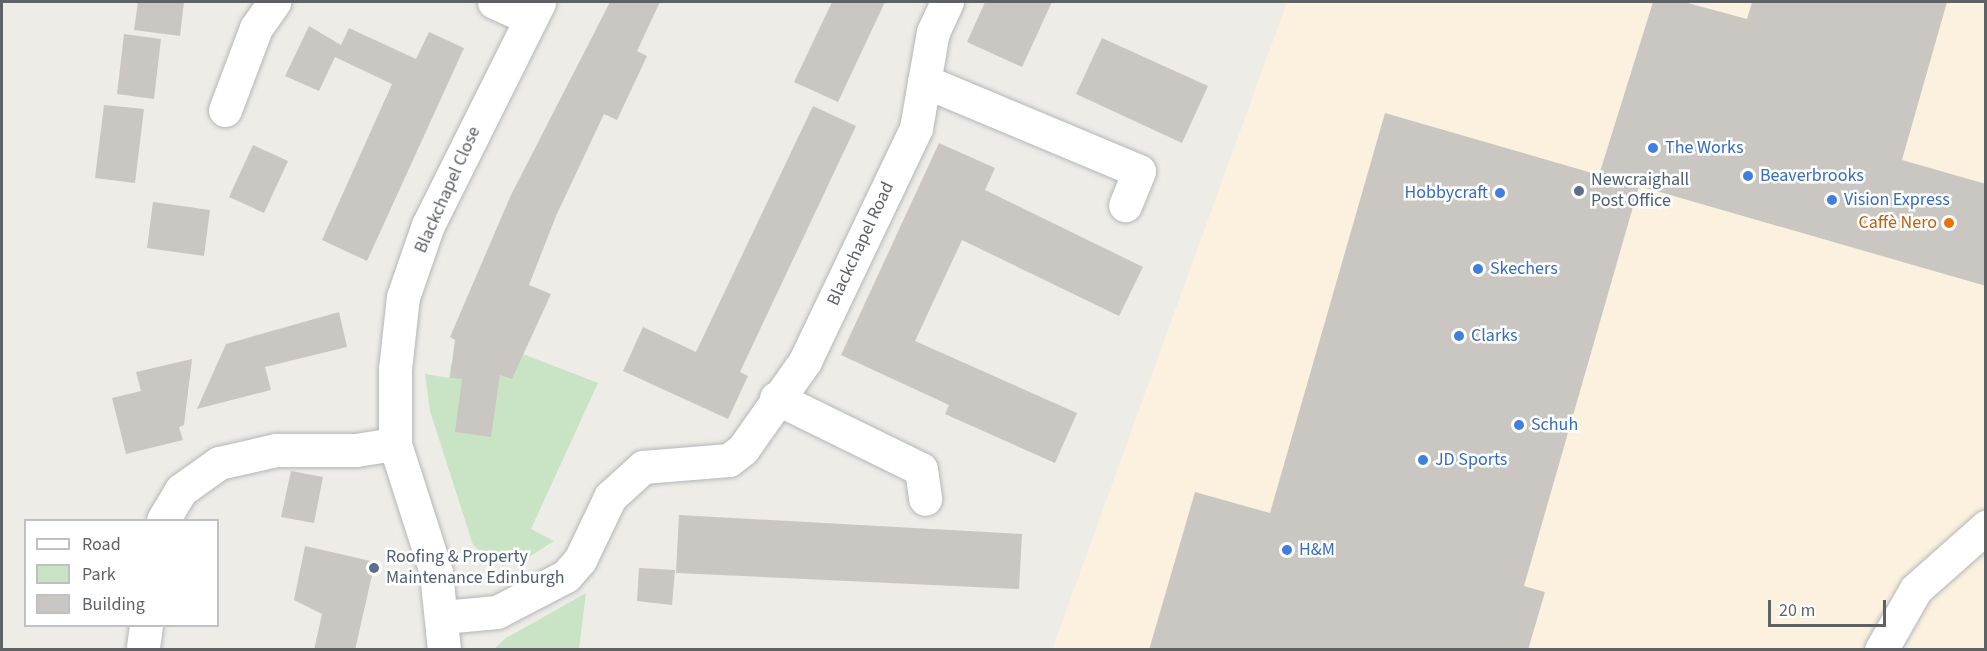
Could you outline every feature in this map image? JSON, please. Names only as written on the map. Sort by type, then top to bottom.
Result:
[{"type":"street","points":[[225,110],[256,28],[274,2]]},
{"type":"street","name":"Blackchapel Close","points":[[444,650],[443,617],[424,528],[395,444],[395,369],[404,297],[428,225],[534,10],[494,2]]},
{"type":"street","name":"Blackchapel Road","points":[[443,617],[497,612],[546,590],[580,560],[610,497],[643,467],[729,460],[758,430],[776,398],[805,361],[911,139],[933,32],[947,2]]},
{"type":"street","points":[[924,81],[1139,171],[1125,205]]},
{"type":"street","points":[[776,398],[921,469],[925,500]]},
{"type":"street","points":[[164,519],[182,490],[219,463],[276,450],[356,450],[395,444]]},
{"type":"street","points":[[1881,650],[1916,590],[1986,527]]},
{"type":"shaded area","points":[[1287,2],[1985,2],[1985,649],[1052,650]]},
{"type":"green space","points":[[502,346],[598,383],[531,529],[554,541],[521,562],[486,557],[473,545],[430,411],[425,374],[449,378],[451,364],[483,369]]},
{"type":"green space","points":[[586,593],[579,649],[494,649],[506,638]]},
{"type":"building","points":[[138,2],[184,2],[180,36],[134,30]]},
{"type":"building","points":[[610,2],[660,2],[637,51],[647,56],[617,120],[604,114],[556,216],[529,285],[551,294],[512,379],[500,375],[491,437],[455,432],[462,379],[450,378],[455,340],[450,337],[511,195]]},
{"type":"building","points":[[832,2],[885,2],[838,102],[794,82]]},
{"type":"building","points":[[985,2],[1052,2],[1022,67],[967,42]]},
{"type":"building","points":[[1653,2],[1684,2],[1747,19],[1752,2],[1947,2],[1902,160],[1986,184],[1986,286],[1639,186],[1524,586],[1545,592],[1528,650],[1149,650],[1195,492],[1270,513],[1385,113],[1599,175]]},
{"type":"building","points":[[309,26],[341,45],[349,28],[416,59],[429,32],[464,48],[367,261],[322,240],[392,84],[335,57],[319,91],[285,76]]},
{"type":"building","points":[[124,34],[161,39],[154,99],[117,94]]},
{"type":"building","points":[[1102,38],[1208,86],[1182,143],[1076,94]]},
{"type":"building","points":[[104,105],[144,109],[135,183],[95,178]]},
{"type":"building","points":[[813,106],[856,126],[740,372],[748,376],[728,419],[623,371],[643,327],[696,352]]},
{"type":"building","points":[[939,143],[995,168],[985,190],[1143,267],[1119,316],[962,240],[915,341],[1077,413],[1055,463],[945,414],[949,405],[841,355]]},
{"type":"building","points":[[253,145],[288,161],[264,213],[229,197]]},
{"type":"building","points":[[153,202],[210,210],[204,256],[147,248]]},
{"type":"building","points":[[339,312],[347,347],[265,367],[271,390],[197,409],[226,344]]},
{"type":"building","points":[[192,359],[184,425],[179,427],[183,440],[126,454],[112,398],[141,391],[136,372]]},
{"type":"building","points":[[291,471],[323,477],[314,523],[281,517]]},
{"type":"building","points":[[679,515],[1022,534],[1019,589],[676,573]]},
{"type":"building","points":[[305,546],[375,562],[355,650],[314,650],[322,614],[294,600]]},
{"type":"building","points":[[639,568],[675,570],[672,605],[637,601]]},
{"type":"place","name":"The Works","points":[[1653,148]]},
{"type":"place","name":"Beaverbrooks","points":[[1748,176]]},
{"type":"place","name":"Newcraighall Post Office","points":[[1579,191]]},
{"type":"place","name":"Hobbycraft","points":[[1500,193]]},
{"type":"place","name":"Vision Express","points":[[1832,200]]},
{"type":"place","name":"Caffè Nero","points":[[1949,223]]},
{"type":"place","name":"Skechers","points":[[1478,269]]},
{"type":"place","name":"Clarks","points":[[1459,336]]},
{"type":"place","name":"Schuh","points":[[1519,425]]},
{"type":"place","name":"JD Sports","points":[[1423,460]]},
{"type":"place","name":"H&M","points":[[1287,550]]},
{"type":"place","name":"Roofing & Property Maintenance Edinburgh","points":[[374,568]]}]
